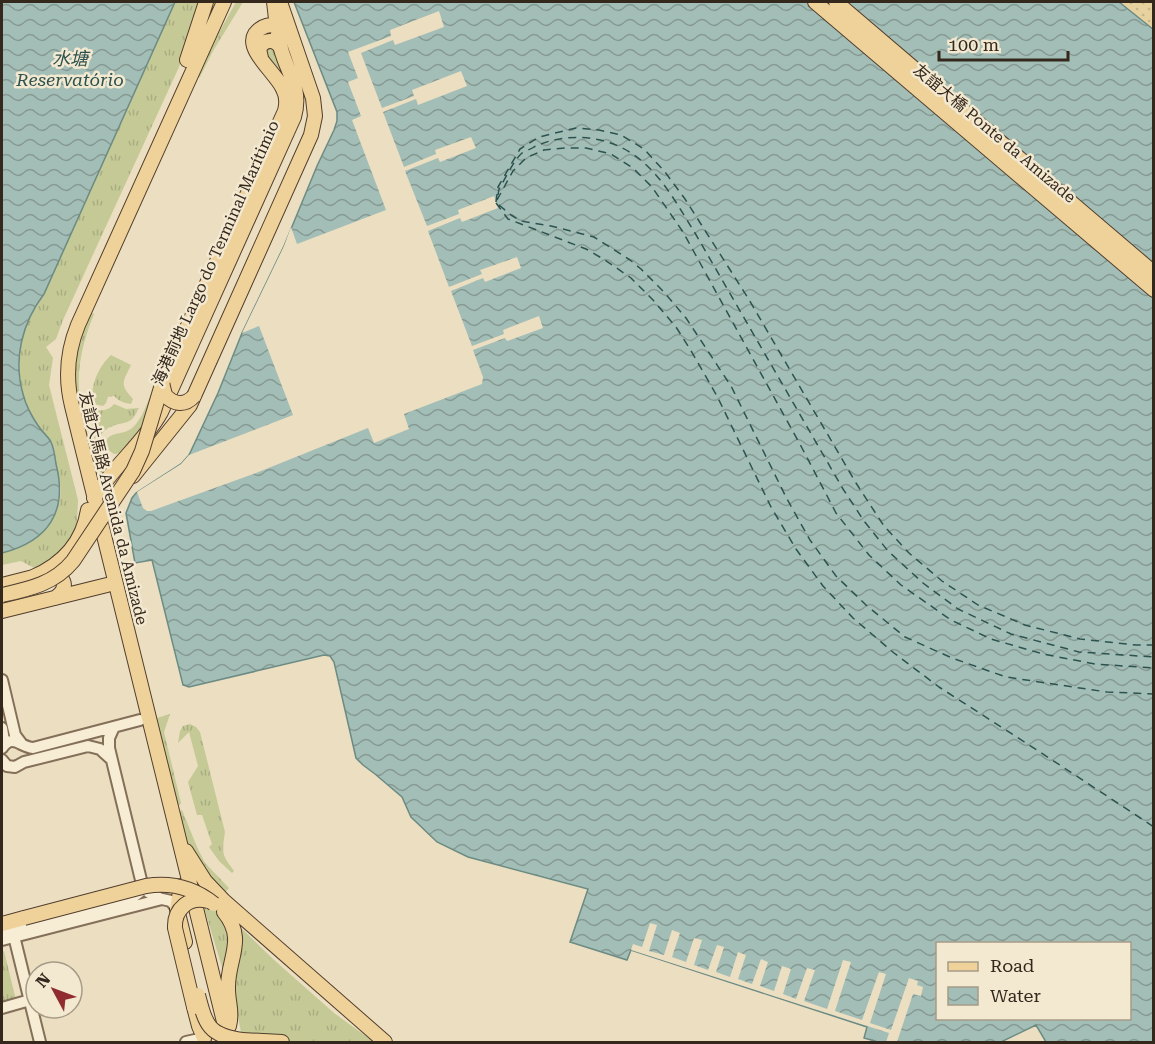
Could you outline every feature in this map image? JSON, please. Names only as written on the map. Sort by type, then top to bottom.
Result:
[{"type":"main road","points":[[192,62],[206,2]]},
{"type":"main road","name":"友誼大馬路 Avenida da Amizade","points":[[192,62],[214,2]]},
{"type":"main road","name":"友誼大馬路 Avenida da Amizade","points":[[224,2],[192,62],[73,314],[62,345],[59,390],[178,836],[227,1040]]},
{"type":"main road","points":[[192,62],[233,2]]},
{"type":"main road","name":"海港前地 Largo do Terminal Marítimio","points":[[91,504],[110,477],[149,431],[161,412],[294,117],[297,92],[287,44],[277,26],[274,2]]},
{"type":"main road","points":[[110,505],[190,405],[309,141],[315,110],[313,98],[307,80],[287,44],[290,27],[280,2]]},
{"type":"main road","name":"友誼大橋 Ponte da Amizade","points":[[815,2],[1154,290]]},
{"type":"main road","name":"友誼大橋 Ponte da Amizade","points":[[836,2],[1154,273]]},
{"type":"main road","points":[[2,596],[41,585],[61,574],[73,561],[138,461],[163,381],[286,107],[284,89],[253,46],[257,31],[265,26],[277,26]]},
{"type":"main road","points":[[261,58],[259,49],[265,42],[274,41],[287,44]]},
{"type":"main road","points":[[163,381],[162,387],[165,395],[174,402],[185,402],[194,396]]},
{"type":"main road","points":[[33,577],[51,568],[75,545],[82,533],[91,504]]},
{"type":"main road","name":"友誼大馬路 Avenida da Amizade","points":[[91,504],[106,585],[181,886],[227,1040]]},
{"type":"main road","points":[[2,585],[50,573],[59,576],[64,583],[63,589],[55,598]]},
{"type":"main road","points":[[2,611],[106,585]]},
{"type":"main road","points":[[178,836],[194,866],[224,902],[385,1042]]},
{"type":"main road","points":[[7,930],[24,918],[146,886],[171,885],[189,889],[219,908],[336,1010],[379,1042]]},
{"type":"main road","points":[[181,886],[177,909],[205,1020],[213,1030],[228,1038],[227,1040]]},
{"type":"main road","points":[[204,1040],[175,928],[175,920],[180,909],[190,901],[202,899],[219,908],[232,924],[236,937],[228,980],[231,1016],[227,1040]]},
{"type":"main road","points":[[227,1040],[282,1042]]},
{"type":"street","points":[[2,680],[16,737],[26,752],[24,762]]},
{"type":"street","points":[[2,748],[11,741],[15,741],[25,747],[33,748],[140,720]]},
{"type":"street","points":[[2,940],[7,930],[132,898],[140,892],[141,880],[108,742],[114,727]]},
{"type":"street","points":[[2,728],[4,741],[2,748]]},
{"type":"street","points":[[2,760],[7,766],[13,767],[24,762],[90,746],[104,751],[112,764]]},
{"type":"street","points":[[141,880],[148,892],[171,901],[177,909]]},
{"type":"street","points":[[7,930],[161,899]]},
{"type":"street","points":[[7,930],[24,982]]},
{"type":"street","points":[[2,1008],[24,1002]]},
{"type":"street","points":[[35,1020],[40,1042]]},
{"type":"street","points":[[188,1042],[204,1040]]},
{"type":"green space","points":[[175,2],[203,2],[179,67],[56,339],[46,347],[53,358],[49,385],[78,500],[77,522],[71,542],[40,571],[21,561],[2,565],[2,553],[21,547],[57,510],[60,499],[61,489],[51,442],[39,428],[23,394],[19,358],[27,322],[44,294]]},
{"type":"green space","points":[[236,2],[243,2],[200,77],[193,79]]},
{"type":"green space","points":[[271,44],[276,46],[288,77],[293,110],[157,409],[133,443],[127,449],[114,454],[107,449],[107,439],[131,429],[142,415],[199,287],[208,291],[291,110],[287,83],[269,61],[265,52],[265,47]]},
{"type":"green space","points":[[85,309],[94,314],[87,332],[80,364],[79,394],[90,449],[72,398],[70,358]]},
{"type":"green space","points":[[111,355],[131,365],[124,386],[133,399],[131,404],[114,396],[108,397],[103,406],[94,404],[92,391],[96,378],[102,365]]},
{"type":"green space","points":[[114,404],[126,409],[139,408],[131,420],[109,428],[100,436],[98,444],[100,452],[106,459],[115,462],[101,477],[92,426],[92,413],[108,409]]},
{"type":"green space","points":[[170,714],[164,732],[180,805],[177,804],[157,718]]},
{"type":"green space","points":[[190,724],[200,732],[225,832],[224,853],[234,871],[232,873],[209,847],[212,844],[202,815],[197,815],[188,782],[198,766],[189,732],[178,743],[183,726]]},
{"type":"green space","points":[[182,810],[205,863],[229,888],[222,896],[182,839],[179,812]]},
{"type":"green space","points":[[204,892],[273,959],[334,1013],[374,1042],[243,1042],[234,997],[225,977],[201,898]]},
{"type":"green space","points":[[4,951],[16,1000],[2,1003],[2,952]]},
{"type":"sand","points":[[1120,2],[1153,2],[1153,30]]},
{"type":"water","name":"水塘 Reservatório","points":[[2,2],[175,2],[44,294],[25,329],[19,355],[20,381],[29,411],[52,444],[59,481],[59,496],[57,510],[43,532],[32,541],[2,553]]},
{"type":"water","points":[[294,2],[1119,2],[1154,30],[1153,1042],[1046,1042],[1036,1025],[1001,1042],[878,1042],[864,1038],[867,1027],[631,950],[627,960],[570,942],[588,889],[468,857],[437,842],[411,817],[402,797],[356,758],[334,662],[330,656],[324,655],[189,687],[183,685],[152,560],[135,563],[126,513],[136,493],[181,464],[189,455],[218,393],[242,333],[284,246],[337,121],[337,112]]},
{"type":"pier","points":[[439,11],[444,27],[395,45],[393,40],[361,53],[382,108],[414,96],[412,90],[461,71],[467,86],[418,105],[416,99],[383,112],[404,167],[436,154],[435,150],[471,137],[476,148],[440,162],[438,158],[405,171],[427,226],[459,214],[458,210],[494,196],[498,208],[462,222],[460,218],[428,231],[449,287],[482,274],[480,270],[517,257],[521,268],[485,282],[483,278],[451,291],[472,346],[504,334],[503,330],[539,316],[543,328],[507,341],[505,338],[473,350],[483,377],[482,384],[404,414],[409,429],[374,443],[368,428],[256,473],[147,511],[143,508],[137,492],[181,464],[189,455],[293,415],[259,326],[242,333],[291,227],[297,244],[386,210],[352,120],[361,116],[348,82],[358,78],[348,52],[391,36],[390,30]]},
{"type":"pier","points":[[650,923],[657,925],[649,951],[664,955],[672,930],[680,933],[672,957],[686,962],[694,938],[702,940],[694,965],[708,970],[717,945],[724,947],[716,972],[730,977],[738,952],[746,955],[738,979],[752,984],[761,959],[768,962],[760,986],[774,991],[782,966],[791,969],[783,994],[796,999],[807,968],[815,970],[804,1001],[827,1009],[843,960],[851,962],[835,1011],[862,1020],[879,972],[886,974],[870,1023],[891,1030],[909,978],[918,981],[917,985],[923,987],[921,996],[913,994],[897,1042],[886,1042],[889,1033],[631,950],[633,944],[642,947]]},
{"type":"ferry route","points":[[496,202],[498,187],[520,149],[539,137],[576,128],[599,130],[621,135],[644,149],[685,199],[748,298],[856,483],[884,526],[909,553],[942,581],[978,605],[1025,625],[1080,639],[1154,645]]},
{"type":"ferry route","points":[[498,195],[499,189],[519,156],[548,142],[576,137],[591,138],[619,146],[631,153],[658,178],[678,205],[843,489],[864,521],[888,551],[923,583],[958,609],[1011,634],[1079,652],[1154,657]]},
{"type":"ferry route","points":[[497,200],[513,171],[526,158],[544,150],[586,148],[611,154],[633,168],[652,187],[683,232],[836,513],[869,555],[901,585],[951,620],[991,639],[1043,654],[1095,664],[1154,668]]},
{"type":"ferry route","points":[[496,203],[508,219],[586,249],[605,260],[631,278],[653,300],[676,327],[717,396],[771,507],[796,549],[823,586],[853,618],[939,687],[1154,827]]},
{"type":"ferry route","points":[[499,205],[521,221],[594,237],[630,260],[663,291],[686,318],[731,386],[810,540],[836,576],[866,605],[905,637],[952,658],[1006,677],[1107,692],[1154,694]]}]
